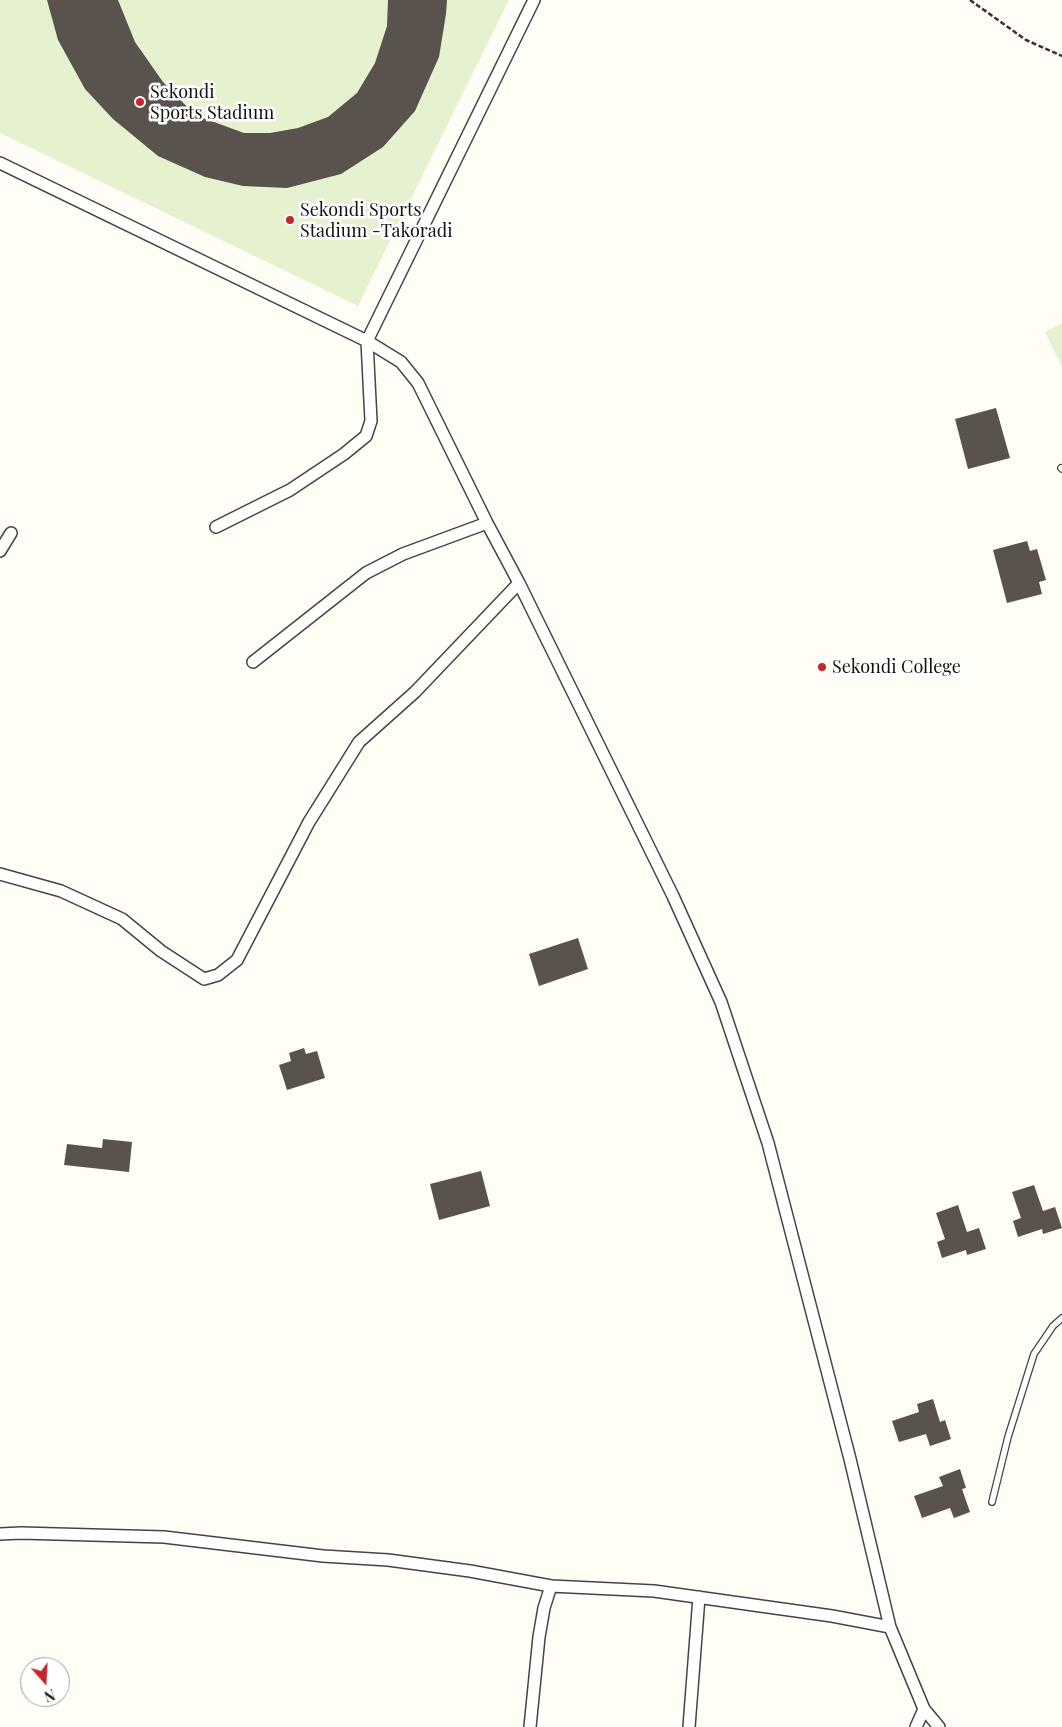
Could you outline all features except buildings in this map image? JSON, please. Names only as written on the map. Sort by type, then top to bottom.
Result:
[{"type":"street","points":[[216,527],[290,490],[344,454],[366,436],[370,421],[367,341],[534,0]]},
{"type":"street","points":[[0,163],[367,341],[402,362],[418,383],[673,896],[721,1002],[768,1143],[850,1460],[890,1627],[924,1709],[940,1727]]},
{"type":"street","points":[[253,662],[366,573],[403,554],[487,523]]},
{"type":"street","points":[[0,551],[11,533]]},
{"type":"street","points":[[0,874],[61,891],[96,907],[122,920],[161,951],[204,979],[218,975],[237,960],[309,822],[359,742],[415,692],[519,583]]},
{"type":"street","points":[[0,1534],[164,1537],[323,1556],[388,1560],[470,1571],[551,1586],[654,1591],[699,1597],[832,1616],[890,1627]]},
{"type":"street","points":[[530,1727],[539,1637],[544,1608],[551,1586]]},
{"type":"street","points":[[689,1727],[699,1597]]},
{"type":"street","points":[[916,1727],[924,1709]]},
{"type":"lane","points":[[992,1502],[1008,1437],[1034,1354],[1053,1326],[1062,1318]]},
{"type":"path","points":[[970,0],[1026,40],[1062,56]]},
{"type":"green space","name":"Sekondi Sports Stadium -Takoradi","points":[[0,0],[509,0],[358,306],[0,133]]},
{"type":"green space","points":[[1062,323],[1062,367],[1045,332]]},
{"type":"place","name":"Sekondi Sports Stadium","points":[[140,102]]},
{"type":"place","name":"Sekondi Sports Stadium -Takoradi","points":[[290,220]]},
{"type":"place","name":"Sekondi College","points":[[822,667]]}]
